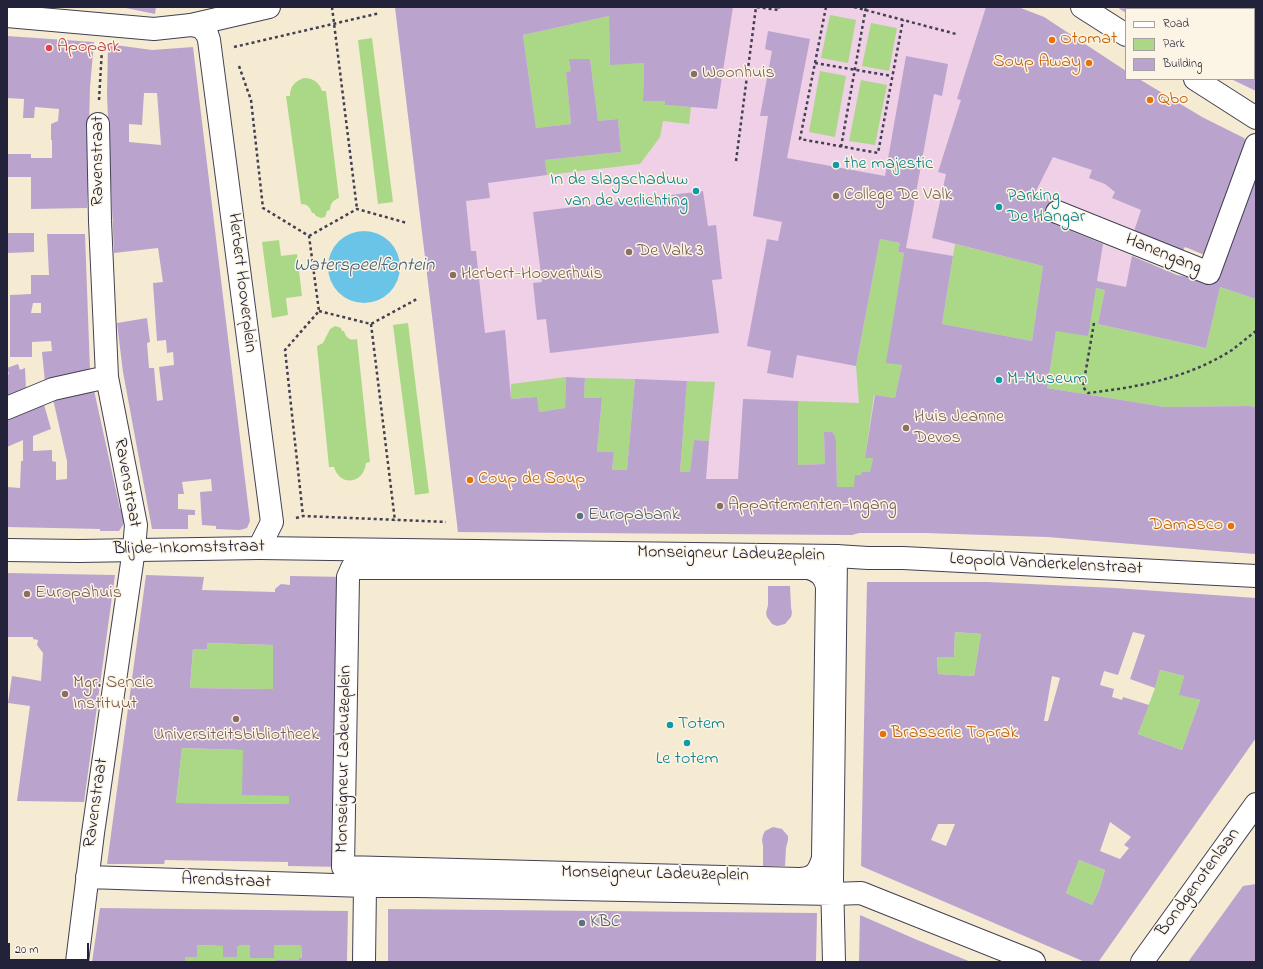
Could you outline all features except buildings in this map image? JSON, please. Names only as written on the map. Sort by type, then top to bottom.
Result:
[{"type":"street","points":[[7,16],[154,29],[191,25],[269,7]]},
{"type":"street","points":[[1082,7],[1125,34]]},
{"type":"street","name":"Herbert Hooverplein","points":[[191,25],[201,27],[207,34],[209,40],[272,522],[260,548]]},
{"type":"street","points":[[1197,80],[1256,118]]},
{"type":"street","name":"Ravenstraat","points":[[76,962],[134,549],[136,525],[107,377],[100,221],[98,124]]},
{"type":"street","name":"Hanengang","points":[[1057,212],[1209,273],[1256,145]]},
{"type":"street","points":[[7,408],[53,389],[107,377]]},
{"type":"street","name":"Blijde-Inkomststraat","points":[[7,550],[79,551],[260,548],[372,549]]},
{"type":"street","name":"Monseigneur Ladeuzeplein","points":[[365,886],[833,894],[836,556],[448,552],[372,549]]},
{"type":"street","name":"Leopold Vanderkelenstraat","points":[[836,556],[1256,576]]},
{"type":"street","name":"Monseigneur Ladeuzeplein","points":[[352,568],[808,568],[820,573],[824,577],[827,587],[823,858],[819,871],[815,875],[805,879],[799,879],[343,867],[348,577],[352,568]]},
{"type":"street","name":"Bondgenotenlaan","points":[[1142,962],[1256,804]]},
{"type":"street","name":"Arendstraat","points":[[87,877],[365,886]]},
{"type":"street","points":[[364,962],[365,886]]},
{"type":"street","points":[[834,962],[833,894],[861,893],[1034,962]]},
{"type":"path","points":[[332,7],[357,209]]},
{"type":"path","points":[[736,161],[756,7],[778,10],[779,7]]},
{"type":"path","points":[[826,7],[800,139],[878,153],[903,20]]},
{"type":"path","points":[[854,7],[956,34]]},
{"type":"path","points":[[840,146],[866,9]]},
{"type":"path","points":[[235,54],[233,47],[380,13]]},
{"type":"path","name":"Ravenstraat","points":[[98,124],[104,24]]},
{"type":"path","points":[[237,60],[251,100],[263,208],[309,236]]},
{"type":"path","points":[[815,63],[892,76]]},
{"type":"path","points":[[309,236],[357,209],[407,223]]},
{"type":"path","points":[[303,516],[285,350],[319,311],[309,236]]},
{"type":"path","points":[[319,311],[371,324],[417,299]]},
{"type":"path","points":[[1094,323],[1083,387],[1088,393],[1130,388],[1172,378],[1204,365],[1232,349],[1256,331]]},
{"type":"path","points":[[371,324],[395,521]]},
{"type":"path","points":[[295,518],[303,516],[446,522]]},
{"type":"shaded area","points":[[395,7],[1018,7],[1044,17],[1125,70],[1125,80],[1141,80],[1202,117],[1244,138],[1247,146],[1152,179],[1133,234],[1059,202],[1054,223],[1177,275],[1214,283],[1256,165],[1256,554],[1048,537],[926,533],[859,533],[852,535],[458,532]]},
{"type":"green space","points":[[830,15],[856,20],[848,63],[821,58]]},
{"type":"green space","points":[[609,16],[610,64],[644,63],[643,101],[665,101],[665,105],[691,107],[689,124],[663,121],[660,137],[640,164],[547,175],[545,160],[621,152],[618,119],[598,121],[590,59],[570,59],[571,71],[566,72],[571,124],[536,128],[523,35]]},
{"type":"green space","points":[[871,23],[897,28],[889,71],[862,66]]},
{"type":"green space","points":[[372,38],[393,202],[378,204],[358,40]]},
{"type":"green space","points":[[820,71],[846,76],[835,137],[809,132]]},
{"type":"green space","points":[[304,78],[315,81],[322,91],[326,91],[339,198],[332,202],[330,210],[327,211],[325,217],[321,218],[312,213],[308,206],[301,204],[286,96],[290,96],[291,89],[296,82]]},
{"type":"green space","points":[[861,80],[887,85],[875,145],[849,141]]},
{"type":"green space","points":[[880,239],[900,243],[898,252],[904,253],[887,362],[902,365],[895,398],[874,395],[865,458],[873,458],[870,472],[863,472],[854,487],[837,487],[836,441],[832,432],[824,432],[825,464],[798,465],[798,401],[859,403],[856,366]]},
{"type":"green space","points":[[279,240],[281,256],[297,254],[302,296],[286,298],[288,315],[272,318],[262,242]]},
{"type":"green space","points":[[955,244],[1043,266],[1032,341],[942,324]]},
{"type":"green space","points":[[1220,287],[1256,299],[1256,407],[1165,407],[1047,388],[1056,331],[1096,288],[1105,290],[1098,324],[1206,348]]},
{"type":"green space","points":[[408,323],[429,493],[415,495],[393,325]]},
{"type":"green space","points":[[335,326],[341,328],[342,331],[344,331],[352,340],[357,339],[370,462],[366,463],[364,470],[357,479],[352,480],[341,478],[334,467],[329,467],[317,346],[323,343],[330,329]]},
{"type":"green space","points":[[566,377],[565,408],[539,412],[537,397],[511,399],[511,384]]},
{"type":"green space","points":[[585,378],[635,379],[627,470],[612,470],[614,452],[597,452],[602,399],[584,398]]},
{"type":"green space","points":[[687,381],[715,382],[709,441],[694,440],[690,472],[680,472]]},
{"type":"green space","points":[[955,632],[981,634],[974,676],[938,674],[937,657],[954,657]]},
{"type":"green space","points":[[207,643],[273,645],[273,689],[190,688],[193,649]]},
{"type":"green space","points":[[1160,670],[1184,676],[1180,695],[1200,700],[1182,750],[1138,734]]},
{"type":"green space","points":[[182,748],[243,750],[289,796],[289,804],[176,803]]},
{"type":"green space","points":[[1079,860],[1105,870],[1099,890],[1092,905],[1066,893]]},
{"type":"green space","points":[[197,945],[223,946],[223,957],[237,957],[237,946],[250,945],[250,958],[273,958],[274,945],[301,945],[302,958],[299,958],[299,960],[276,960],[276,962],[185,962],[185,957],[196,957]]},
{"type":"water","name":"Waterspeelfontein","points":[[364,231],[384,237],[394,247],[400,267],[394,287],[384,297],[364,303],[344,297],[334,287],[328,267],[334,247],[344,237]]},
{"type":"place","name":"Otomat","points":[[1052,40]]},
{"type":"place","name":"Apopark","points":[[49,48]]},
{"type":"place","name":"Soup Away","points":[[1089,63]]},
{"type":"place","name":"Woonhuis","points":[[694,74]]},
{"type":"place","name":"Qbo","points":[[1150,100]]},
{"type":"place","name":"the majestic","points":[[836,165]]},
{"type":"place","name":"In de slagschaduw van de verlichting","points":[[696,191]]},
{"type":"place","name":"College De Valk","points":[[836,196]]},
{"type":"place","name":"Parking De Hangar","points":[[999,207]]},
{"type":"place","name":"De Valk 3","points":[[629,252]]},
{"type":"place","name":"Herbert-Hooverhuis","points":[[453,275]]},
{"type":"place","name":"M-Museum","points":[[999,380]]},
{"type":"place","name":"Huis Jeanne Devos","points":[[906,428]]},
{"type":"place","name":"Coup de Soup","points":[[470,480]]},
{"type":"place","name":"Appartementen-Ingang","points":[[720,506]]},
{"type":"place","name":"Europabank","points":[[580,516]]},
{"type":"place","name":"Damasco","points":[[1231,526]]},
{"type":"place","name":"Europahuis","points":[[27,594]]},
{"type":"place","name":"Mgr. Sencie Instituut","points":[[65,694]]},
{"type":"place","name":"Universiteitsbibliotheek","points":[[236,719]]},
{"type":"place","name":"Totem","points":[[670,725]]},
{"type":"place","name":"Brasserie Toprak","points":[[883,734]]},
{"type":"place","name":"Le totem","points":[[687,743]]},
{"type":"place","name":"KBC","points":[[582,923]]}]
